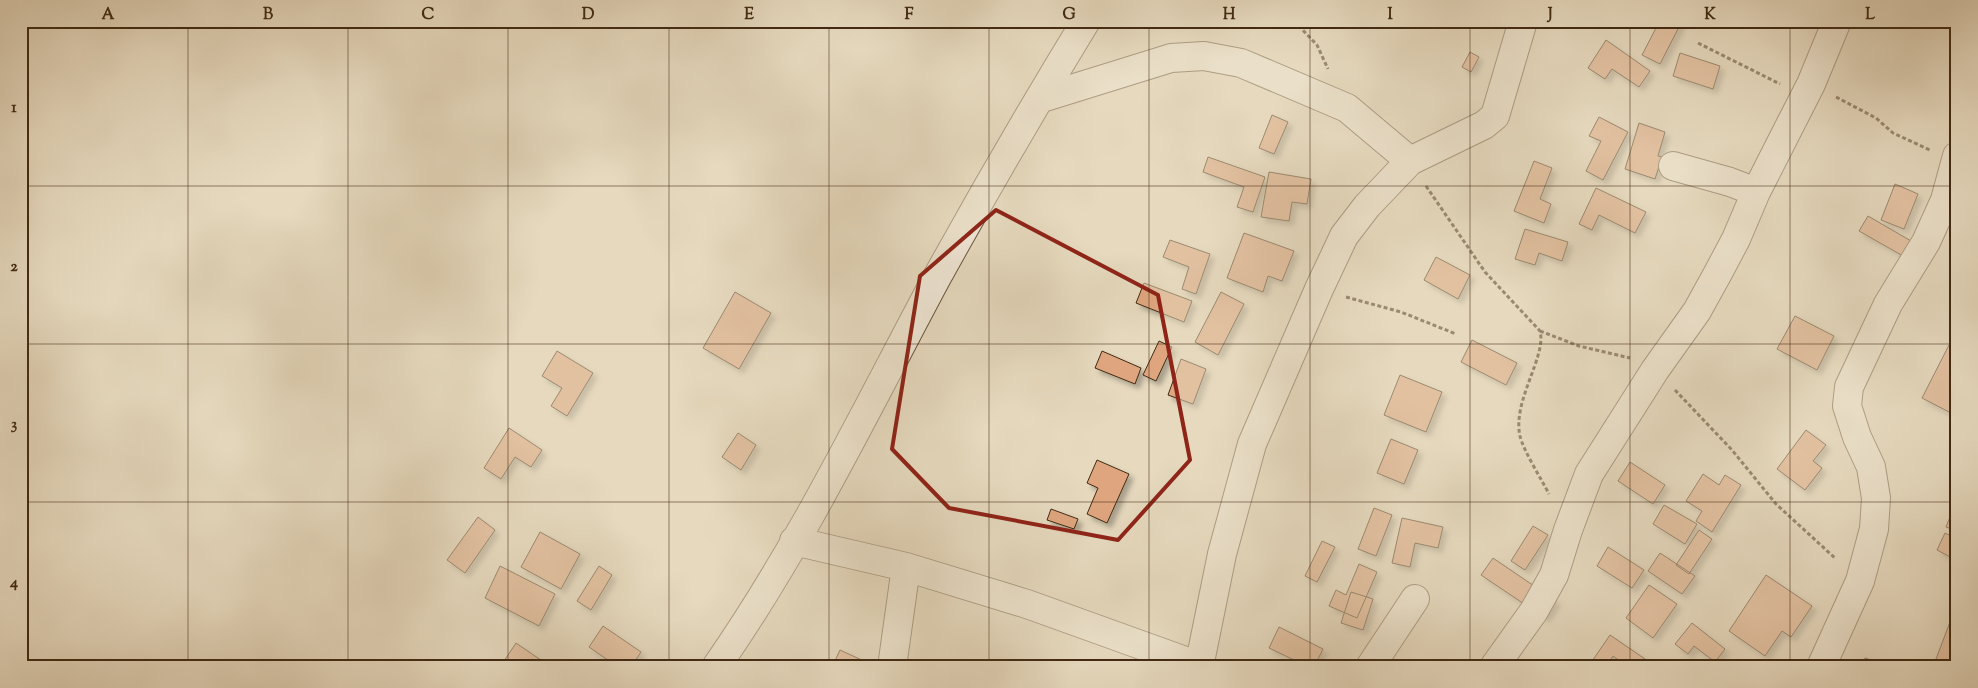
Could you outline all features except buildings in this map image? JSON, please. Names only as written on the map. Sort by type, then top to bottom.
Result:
[{"type":"street","points":[[716,667],[740,632],[794,541],[852,439],[937,278],[1039,99],[1086,21]]},
{"type":"street","points":[[794,541],[906,567],[1027,604],[1200,666],[1222,554],[1252,444],[1344,236],[1367,206],[1410,161],[1484,125],[1495,116],[1523,21]]},
{"type":"street","points":[[1494,667],[1554,575],[1568,530],[1589,474],[1645,364],[1697,311],[1736,239],[1756,192],[1807,91],[1838,21]]},
{"type":"street","points":[[1039,99],[1171,58],[1204,56],[1242,63],[1347,108],[1410,161]]},
{"type":"street","points":[[1821,667],[1860,581],[1874,529],[1876,498],[1871,467],[1857,437],[1847,406],[1849,387],[1888,304],[1926,242],[1945,200],[1956,160]]},
{"type":"street","points":[[1673,166],[1730,182],[1756,192]]},
{"type":"street","points":[[892,667],[906,567]]},
{"type":"street","points":[[1370,667],[1415,599]]},
{"type":"path","points":[[1294,21],[1317,45],[1347,108]]},
{"type":"path","points":[[1698,43],[1770,78],[1876,118],[1893,132],[1956,160]]},
{"type":"path","points":[[1410,161],[1439,208],[1485,272],[1540,331],[1579,346],[1645,364],[1732,450],[1776,504],[1860,581]]},
{"type":"path","points":[[1319,289],[1401,312],[1456,334]]},
{"type":"path","points":[[1540,331],[1541,342],[1520,409],[1520,437],[1568,530]]},
{"type":"highlighted area","points":[[996,210],[1158,295],[1190,460],[1118,540],[949,508],[892,449],[920,276]]}]
